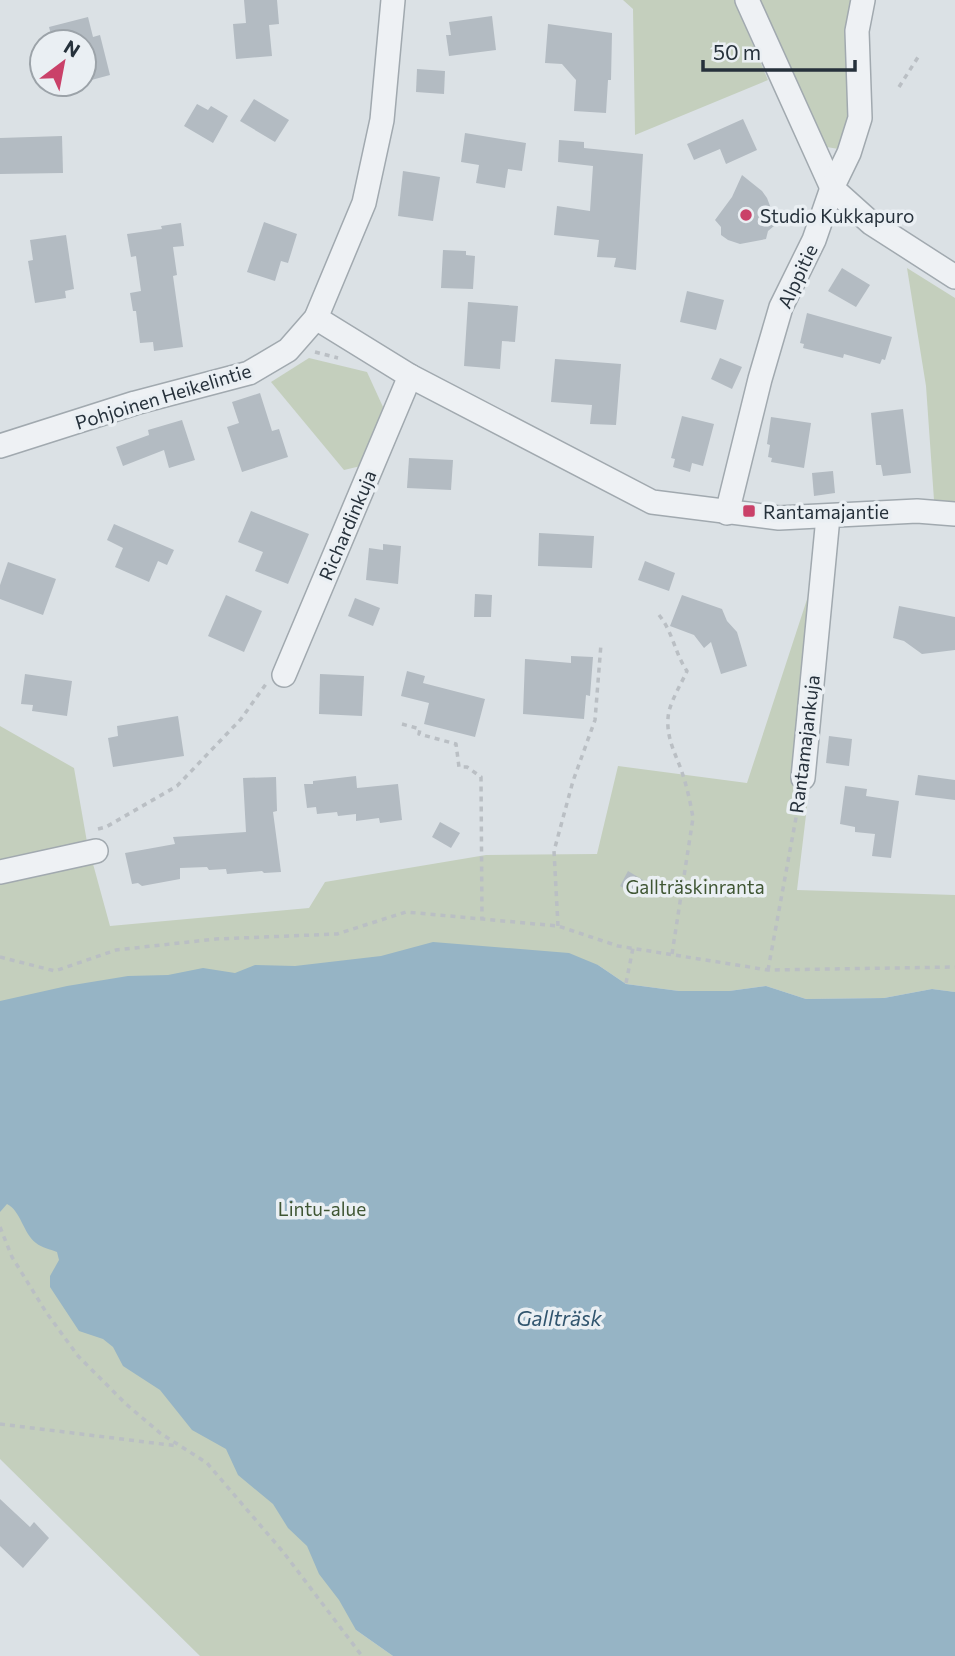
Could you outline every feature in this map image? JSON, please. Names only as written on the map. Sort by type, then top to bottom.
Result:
[{"type":"street","name":"Pohjoinen Heikelintie","points":[[0,446],[135,403],[249,373],[288,351],[316,318],[364,203],[382,120],[393,0]]},
{"type":"street","points":[[747,0],[832,188],[871,223],[955,278]]},
{"type":"street","name":"Alppitie","points":[[727,513],[780,306],[814,240],[860,118],[857,31],[863,0]]},
{"type":"street","points":[[316,318],[410,376],[643,499],[727,513],[779,518],[917,511],[955,514]]},
{"type":"street","name":"Richardinkuja","points":[[275,679],[410,376]]},
{"type":"street","name":"Rantamajankuja","points":[[803,778],[828,517]]},
{"type":"street","points":[[0,872],[94,841]]},
{"type":"path","points":[[899,87],[920,54]]},
{"type":"path","points":[[659,615],[670,632],[680,661],[687,671],[669,710],[667,726],[671,747],[690,798],[693,818],[672,954]]},
{"type":"path","points":[[558,926],[554,851],[573,781],[596,720],[601,644]]},
{"type":"path","points":[[94,841],[106,827],[177,786],[275,679]]},
{"type":"path","points":[[402,724],[420,729],[419,734],[456,744],[458,767],[467,767],[481,777],[482,919]]},
{"type":"path","name":"Rantamajankuja","points":[[768,970],[803,778]]},
{"type":"path","points":[[0,957],[55,971],[116,950],[216,939],[337,934],[406,912],[558,926],[618,946],[768,970],[955,967]]},
{"type":"path","points":[[626,983],[633,948]]},
{"type":"path","points":[[0,1227],[12,1257],[46,1312],[78,1356],[126,1404],[160,1433],[207,1463],[284,1553],[362,1656]]},
{"type":"path","points":[[0,1424],[180,1446]]},
{"type":"green space","points":[[623,0],[734,0],[768,80],[635,135],[633,9]]},
{"type":"green space","points":[[756,0],[856,0],[852,94],[839,149],[820,146]]},
{"type":"green space","points":[[907,268],[955,298],[955,502],[934,500],[926,386]]},
{"type":"green space","points":[[309,358],[367,372],[383,407],[365,465],[344,470],[271,382]]},
{"type":"green space","points":[[813,581],[834,582],[797,890],[955,895],[955,992],[932,989],[884,998],[806,999],[766,986],[729,991],[679,991],[626,984],[598,965],[356,1630],[393,1656],[200,1656],[0,1459],[0,726],[74,768],[87,842],[110,926],[309,908],[325,882],[486,855],[597,854],[618,766],[747,783]]},
{"type":"water","name":"Gallträsk","points":[[433,942],[569,953],[598,965],[626,984],[679,991],[729,991],[766,986],[806,999],[884,998],[932,989],[955,992],[955,1656],[393,1656],[356,1630],[339,1600],[319,1574],[307,1546],[288,1528],[273,1504],[238,1475],[226,1449],[192,1430],[160,1390],[123,1366],[113,1347],[103,1339],[79,1331],[50,1287],[50,1276],[59,1260],[57,1252],[32,1239],[12,1207],[7,1204],[0,1212],[0,1001],[128,976],[168,975],[203,968],[235,973],[255,965],[295,966],[381,956]]},
{"type":"building","points":[[244,0],[277,0],[279,24],[269,25],[272,56],[236,59],[233,24],[246,23]]},
{"type":"building","points":[[492,16],[496,50],[449,56],[446,35],[451,35],[449,22]]},
{"type":"building","points":[[88,17],[91,28],[49,28]]},
{"type":"building","points":[[548,24],[612,33],[611,80],[608,80],[606,113],[574,111],[576,80],[562,64],[545,63]]},
{"type":"building","points":[[100,35],[110,75],[98,78]]},
{"type":"building","points":[[417,69],[445,71],[444,94],[416,92]]},
{"type":"building","points":[[254,99],[289,120],[275,142],[240,121]]},
{"type":"building","points":[[197,104],[208,110],[211,106],[228,116],[213,143],[184,126]]},
{"type":"building","points":[[743,119],[757,150],[726,164],[720,149],[694,160],[687,144]]},
{"type":"building","points":[[465,133],[526,143],[522,171],[508,169],[505,188],[476,183],[479,165],[461,162]]},
{"type":"building","points":[[62,136],[63,173],[0,174],[0,138]]},
{"type":"building","points":[[559,140],[584,142],[584,148],[643,154],[636,270],[614,267],[616,258],[597,257],[599,240],[554,235],[557,206],[590,211],[593,166],[558,162]]},
{"type":"building","points":[[403,171],[440,177],[433,221],[398,216]]},
{"type":"building","name":"Studio Kukkapuro","points":[[742,175],[767,198],[774,226],[768,231],[766,239],[740,244],[721,235],[721,227],[715,220],[732,197]]},
{"type":"building","points":[[264,222],[297,234],[288,263],[281,261],[275,281],[247,272]]},
{"type":"building","points":[[181,223],[184,246],[173,247],[177,275],[173,276],[183,347],[154,351],[153,342],[140,343],[136,311],[133,311],[130,293],[141,291],[136,256],[131,257],[127,234]]},
{"type":"building","points":[[66,235],[74,289],[65,291],[66,298],[35,303],[28,261],[33,260],[30,240]]},
{"type":"building","points":[[443,250],[466,251],[466,255],[475,256],[473,289],[441,288]]},
{"type":"building","points":[[842,268],[870,285],[856,307],[828,291]]},
{"type":"building","points":[[687,291],[724,300],[716,330],[680,322]]},
{"type":"building","points":[[468,302],[518,306],[515,342],[502,341],[500,369],[464,366]]},
{"type":"building","points":[[807,313],[892,337],[885,360],[882,359],[880,364],[844,354],[843,358],[803,348],[804,344],[800,343]]},
{"type":"building","points":[[720,358],[742,367],[732,389],[711,379]]},
{"type":"building","points":[[555,359],[621,364],[616,425],[590,424],[592,405],[551,402]]},
{"type":"building","points":[[260,393],[272,431],[279,429],[288,457],[242,472],[227,427],[239,423],[232,402]]},
{"type":"building","points":[[903,409],[911,473],[883,476],[881,465],[876,465],[871,413]]},
{"type":"building","points":[[682,416],[714,424],[703,466],[692,463],[690,472],[673,467],[675,459],[671,458]]},
{"type":"building","points":[[771,417],[811,423],[804,468],[771,462],[772,458],[768,457],[770,445],[767,444]]},
{"type":"building","points":[[182,420],[195,460],[169,468],[164,450],[123,466],[116,447],[149,435],[148,430]]},
{"type":"building","points":[[409,458],[453,460],[451,490],[407,488]]},
{"type":"building","points":[[833,471],[835,493],[814,496],[812,473]]},
{"type":"building","points":[[251,511],[309,534],[288,584],[255,571],[263,552],[238,542]]},
{"type":"building","points":[[114,524],[174,550],[167,565],[158,561],[149,582],[115,567],[123,548],[107,540]]},
{"type":"building","points":[[539,533],[594,536],[592,568],[538,566]]},
{"type":"building","points":[[383,544],[401,546],[398,584],[366,580],[369,548],[383,550]]},
{"type":"building","points":[[645,561],[675,573],[669,591],[638,580]]},
{"type":"building","points":[[8,562],[56,579],[43,615],[0,599],[0,585]]},
{"type":"building","points":[[475,594],[492,595],[491,617],[474,617]]},
{"type":"building","points":[[226,595],[262,611],[244,652],[208,636]]},
{"type":"building","points":[[682,595],[722,609],[727,621],[737,632],[747,666],[721,674],[711,642],[704,648],[694,635],[670,626]]},
{"type":"building","points":[[355,598],[380,608],[373,626],[348,616]]},
{"type":"building","points":[[899,606],[955,617],[955,650],[922,654],[904,641],[893,638]]},
{"type":"building","points":[[571,656],[593,657],[590,696],[586,695],[584,719],[523,714],[525,659],[571,663]]},
{"type":"building","points":[[407,671],[425,676],[423,683],[485,699],[475,737],[424,724],[429,703],[401,696]]},
{"type":"building","points":[[25,674],[72,681],[67,716],[32,711],[33,705],[21,704]]},
{"type":"building","points":[[320,674],[364,676],[362,716],[319,714]]},
{"type":"building","points":[[178,716],[184,756],[113,767],[108,738],[118,736],[117,726]]},
{"type":"building","points":[[829,736],[852,739],[849,766],[826,763]]},
{"type":"building","points":[[918,775],[955,780],[955,800],[915,795]]},
{"type":"building","points":[[356,776],[357,788],[398,784],[402,820],[380,823],[379,818],[356,821],[356,814],[317,814],[316,807],[307,808],[304,784]]},
{"type":"building","points":[[276,777],[277,811],[273,812],[281,872],[227,874],[226,869],[180,868],[180,879],[142,886],[138,883],[132,884],[125,853],[175,844],[173,837],[246,832],[243,778]]},
{"type":"building","points":[[845,786],[867,789],[866,796],[899,801],[891,858],[872,856],[875,834],[855,832],[855,827],[840,824]]},
{"type":"building","points":[[440,822],[460,833],[451,848],[432,837]]},
{"type":"building","points":[[628,871],[648,883],[639,897],[620,886]]},
{"type":"building","points":[[0,1499],[30,1527],[34,1522],[49,1538],[23,1568],[0,1546]]},
{"type":"place","name":"Studio Kukkapuro","points":[[746,215]]},
{"type":"place","name":"Rantamajantie","points":[[749,511]]},
{"type":"park label","name":"Gallträskinranta","points":[[695,886]]},
{"type":"park label","name":"Lintu-alue","points":[[322,1208]]}]
